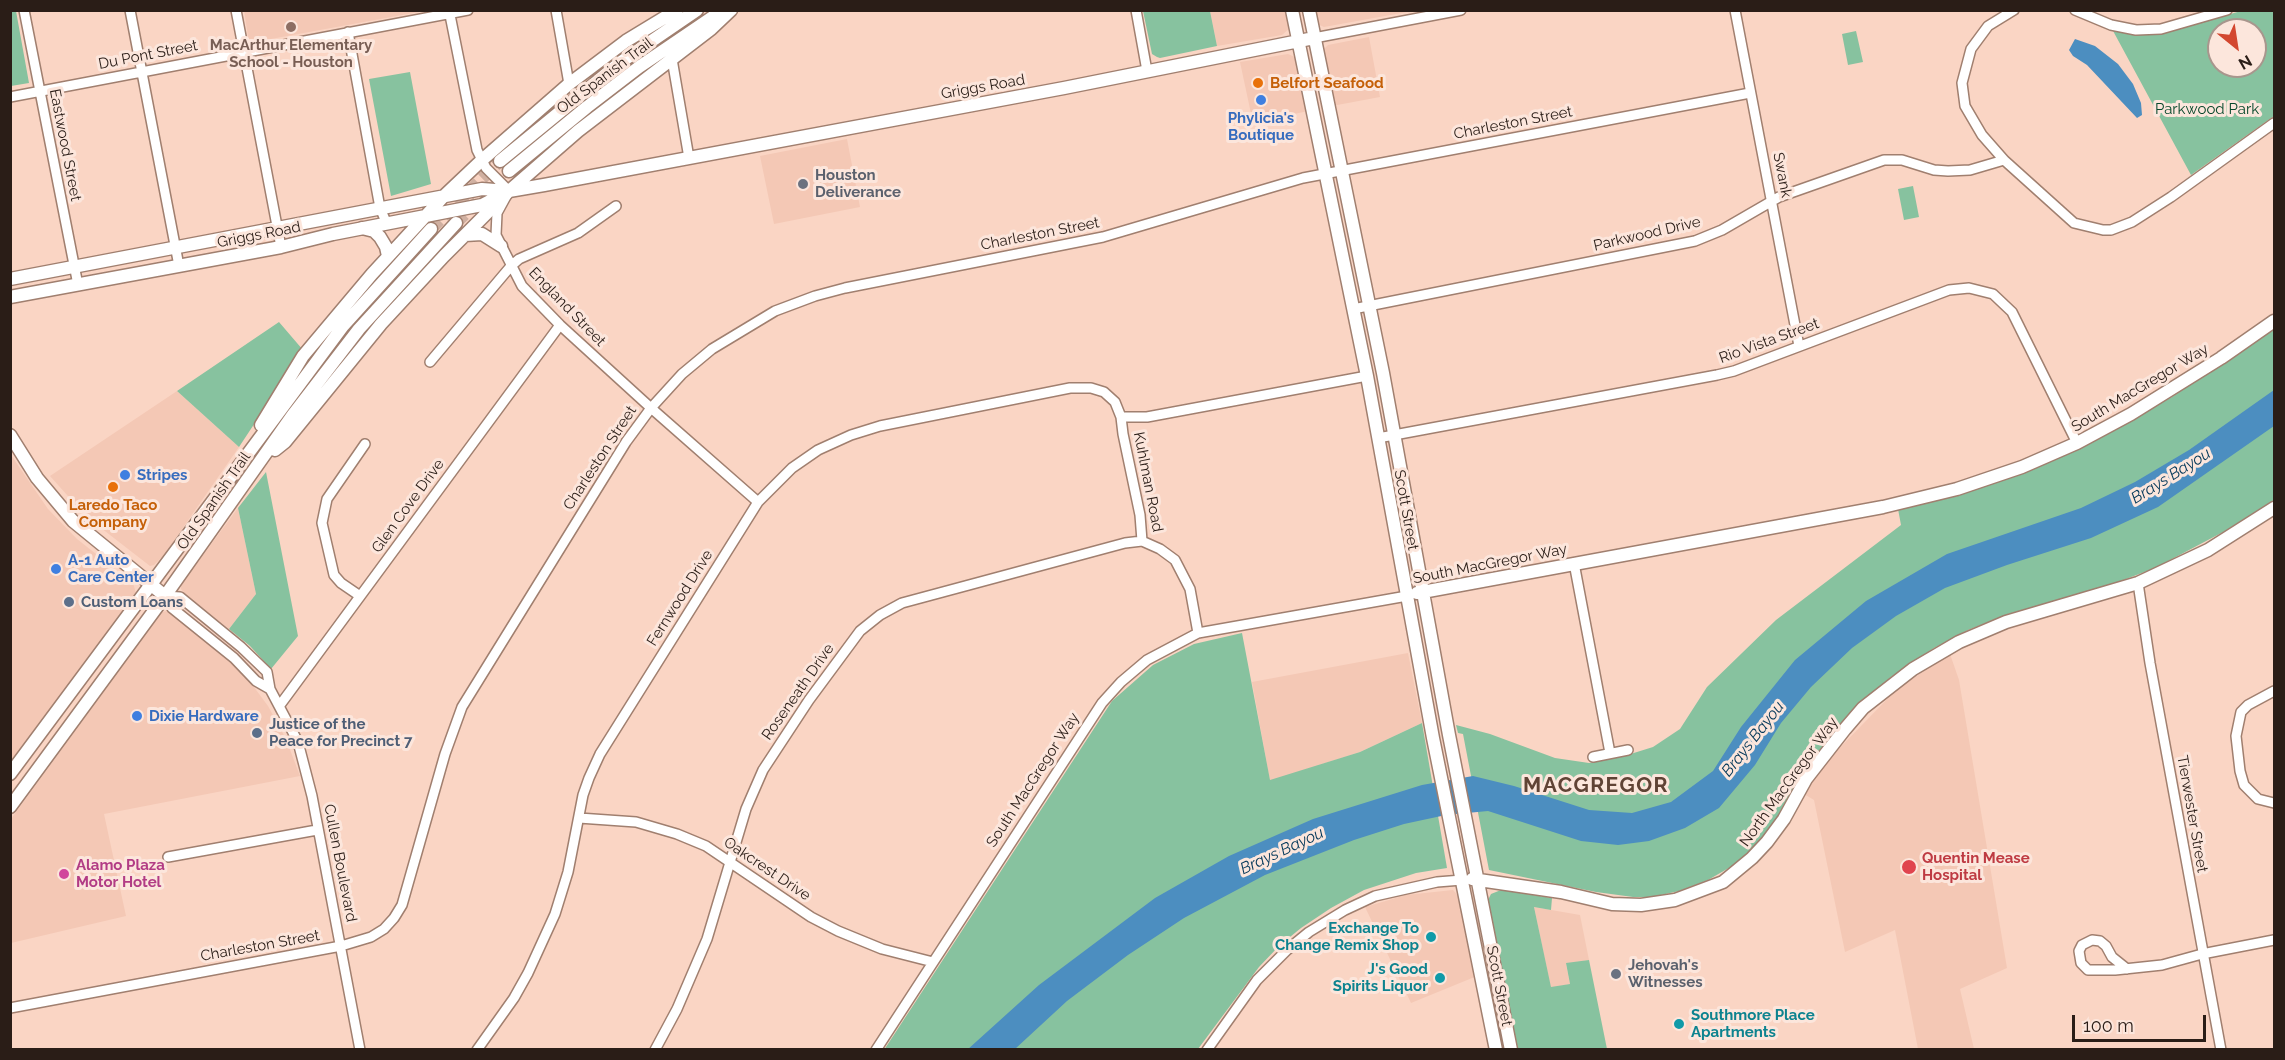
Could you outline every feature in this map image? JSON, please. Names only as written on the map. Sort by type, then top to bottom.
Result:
[{"type":"main road","name":"Old Spanish Trail","points":[[500,161],[621,62],[697,10]]},
{"type":"main road","name":"Old Spanish Trail","points":[[509,171],[639,67],[723,10]]},
{"type":"main road","points":[[242,459],[257,466],[285,442],[381,324],[509,191],[578,131],[711,29],[731,10]]},
{"type":"main road","name":"Scott Street","points":[[1292,10],[1367,376],[1433,738],[1496,1050]]},
{"type":"main road","name":"Scott Street","points":[[1309,10],[1343,171],[1511,1050]]},
{"type":"main road","points":[[252,447],[273,402],[303,356],[388,256],[444,196],[569,84],[626,41],[670,12]]},
{"type":"main road","name":"Griggs Road","points":[[10,279],[482,189],[509,191],[689,158],[1314,38]]},
{"type":"main road","name":"Griggs Road","points":[[10,297],[281,247],[361,228],[482,205],[509,191]]},
{"type":"main road","name":"Old Spanish Trail","points":[[10,807],[165,596],[292,416],[359,329],[456,223]]},
{"type":"main road","points":[[361,228],[374,231],[380,237],[388,256]]},
{"type":"main road","name":"Old Spanish Trail","points":[[10,774],[342,326],[431,228]]},
{"type":"main road","points":[[465,235],[482,234],[501,246]]},
{"type":"main road","name":"South MacGregor Way","points":[[1407,596],[1883,507],[1974,483],[2022,467],[2077,443],[2131,414],[2221,358],[2274,321]]},
{"type":"main road","name":"Cullen Boulevard","points":[[11,440],[37,478],[73,521],[165,596]]},
{"type":"main road","name":"North MacGregor Way","points":[[1462,880],[1478,879],[1561,892],[1612,904],[1641,905],[1675,900],[1723,882],[1767,842],[1784,819],[1806,779],[1863,708],[1899,679],[1959,642],[2006,621],[2138,583],[2208,550],[2274,508]]},
{"type":"main road","points":[[79,682],[94,694]]},
{"type":"main road","points":[[10,779],[23,790]]},
{"type":"street","name":"Eastwood Street","points":[[24,10],[78,285]]},
{"type":"street","points":[[130,10],[179,266]]},
{"type":"street","points":[[236,10],[281,247]]},
{"type":"street","name":"Du Pont Street","points":[[10,97],[468,10]]},
{"type":"street","points":[[556,10],[569,84]]},
{"type":"street","points":[[1136,10],[1147,71]]},
{"type":"street","name":"Griggs Road","points":[[1314,38],[1461,10]]},
{"type":"street","name":"Swank","points":[[1735,10],[1799,346]]},
{"type":"street","points":[[2014,10],[1988,26],[1979,36],[1966,61],[1962,83],[1968,115],[2004,160],[2074,223],[2092,229],[2111,230],[2132,222],[2274,123]]},
{"type":"street","points":[[2075,10],[2111,24],[2136,30],[2161,29],[2227,10]]},
{"type":"street","points":[[450,12],[469,112],[482,160],[486,168],[509,191]]},
{"type":"street","points":[[348,33],[381,208],[387,224]]},
{"type":"street","points":[[672,59],[689,158]]},
{"type":"street","name":"Charleston Street","points":[[10,1008],[341,946],[371,937],[384,929],[402,905],[445,754],[462,707],[626,442],[651,408],[682,374],[712,349],[775,311],[845,288],[1103,237],[1243,194],[1325,174],[1750,93]]},
{"type":"street","name":"Parkwood Drive","points":[[1353,309],[1695,241],[1722,230],[1772,201],[1884,160],[1902,160],[1934,170],[1948,171],[1970,170],[2004,160]]},
{"type":"street","name":"England Street","points":[[509,191],[497,213],[496,236],[522,286],[560,325],[758,502]]},
{"type":"street","points":[[430,362],[519,259],[578,233],[616,206]]},
{"type":"street","name":"Rio Vista Street","points":[[1378,438],[1717,375],[1949,290],[1969,288],[1985,291],[2000,299],[2012,312],[2077,443]]},
{"type":"street","name":"Glen Cove Drive","points":[[280,705],[560,325]]},
{"type":"street","points":[[1121,417],[1146,417],[1367,376]]},
{"type":"street","name":"Fernwood Drive","points":[[477,1050],[514,998],[541,947],[562,892],[589,778],[600,754],[758,502],[792,468],[818,450],[851,435],[880,426],[1070,388],[1091,388],[1104,392]]},
{"type":"street","name":"Kuhlman Road","points":[[1104,392],[1115,402],[1121,417],[1140,515],[1142,541],[1160,549],[1175,560],[1190,589],[1198,633]]},
{"type":"street","points":[[360,596],[340,583],[334,575],[322,523],[327,499],[365,444]]},
{"type":"street","name":"Roseneath Drive","points":[[655,1050],[682,999],[707,939],[746,809],[763,770],[784,736],[861,631],[880,615],[902,603],[932,593],[1125,543],[1142,541]]},
{"type":"street","points":[[1574,563],[1611,753]]},
{"type":"street","name":"Tierwester Street","points":[[2138,583],[2151,674],[2221,1050]]},
{"type":"street","name":"Cullen Boulevard","points":[[165,596],[180,597],[241,646],[267,672],[270,689],[298,742],[312,796],[360,1050]]},
{"type":"street","name":"South MacGregor Way","points":[[876,1050],[1102,704],[1121,682],[1147,660],[1198,633],[1407,596]]},
{"type":"street","points":[[2274,691],[2248,705],[2241,712],[2236,736],[2244,785],[2258,799],[2274,803]]},
{"type":"street","points":[[1593,757],[1628,750]]},
{"type":"street","name":"Oakcrest Drive","points":[[579,818],[636,822],[657,827],[706,846],[811,917],[838,931],[882,949],[933,962]]},
{"type":"street","points":[[168,857],[317,830]]},
{"type":"street","name":"North MacGregor Way","points":[[1207,1050],[1257,980],[1287,950],[1310,932],[1345,910],[1375,896],[1437,882],[1462,880]]},
{"type":"street","points":[[2127,969],[2112,957],[2100,941],[2092,940],[2082,945],[2079,951],[2081,963],[2088,970],[2127,969],[2162,965],[2202,954],[2274,940]]},
{"type":"shaded area","name":"MacArthur Elementary School - Houston","points":[[244,10],[424,10],[424,11],[249,43]]},
{"type":"shaded area","points":[[1418,10],[1324,27],[1317,24],[1313,11]]},
{"type":"shaded area","points":[[1210,11],[1289,11],[1291,27],[1282,35],[1217,46]]},
{"type":"shaded area","points":[[1369,37],[1380,97],[1332,106],[1323,50],[1328,45]]},
{"type":"shaded area","points":[[1288,54],[1297,58],[1308,111],[1253,123],[1240,62]]},
{"type":"shaded area","points":[[847,139],[860,207],[774,224],[760,156]]},
{"type":"shaded area","points":[[177,391],[239,447],[164,555],[150,566],[101,528],[50,476]]},
{"type":"shaded area","points":[[11,455],[48,509],[77,539],[133,583],[136,593],[11,761]]},
{"type":"shaded area","points":[[238,508],[256,594],[229,629],[186,595],[181,585]]},
{"type":"shaded area","points":[[167,611],[221,653],[248,679],[268,706],[286,739],[300,776],[104,814],[126,916],[11,943],[11,819],[158,617],[162,612]]},
{"type":"shaded area","points":[[1408,653],[1422,723],[1360,752],[1270,781],[1252,682]]},
{"type":"shaded area","name":"Quentin Mease Hospital","points":[[1950,654],[1959,680],[2007,968],[1960,989],[1974,1049],[1918,1049],[1895,930],[1845,952],[1814,800],[1804,794],[1824,764],[1897,689]]},
{"type":"shaded area","points":[[1453,890],[1460,898],[1477,976],[1411,1003],[1365,907],[1406,895]]},
{"type":"shaded area","points":[[1534,907],[1580,915],[1589,960],[1566,964],[1570,984],[1551,988]]},
{"type":"green space","points":[[11,10],[16,11],[29,83],[11,86]]},
{"type":"green space","points":[[1143,11],[1210,11],[1217,46],[1157,57],[1152,54]]},
{"type":"green space","name":"Parkwood Park","points":[[2241,11],[2274,11],[2274,116],[2191,175],[2112,29],[2135,35],[2157,35],[2207,21],[2207,78],[2267,78],[2267,18],[2216,18]]},
{"type":"green space","points":[[1856,31],[1863,62],[1848,65],[1842,34]]},
{"type":"green space","points":[[410,72],[431,184],[391,196],[369,79]]},
{"type":"green space","points":[[1913,186],[1919,217],[1904,220],[1898,189]]},
{"type":"green space","points":[[279,322],[303,350],[239,447],[177,391]]},
{"type":"green space","points":[[2274,328],[2274,500],[2225,531],[2155,568],[2110,585],[2008,614],[1968,630],[1934,648],[1891,677],[1862,702],[1836,729],[1810,763],[1776,820],[1753,849],[1734,865],[1708,880],[1679,891],[1652,897],[1633,897],[1596,892],[1489,870],[1463,734],[1458,733],[1456,725],[1490,734],[1555,758],[1589,763],[1621,757],[1653,747],[1680,729],[1707,687],[1776,620],[1901,525],[1898,509],[1958,496],[2042,465],[2086,445],[2172,397]]},
{"type":"green space","points":[[266,472],[298,636],[271,669],[250,646],[229,629],[256,594],[238,508]]},
{"type":"green space","points":[[1242,633],[1270,780],[1360,752],[1422,723],[1447,868],[1416,873],[1364,890],[1301,928],[1259,967],[1198,1049],[884,1050],[1112,701],[1153,665],[1194,644]]},
{"type":"green space","points":[[1501,890],[1552,898],[1551,910],[1534,907],[1551,987],[1570,984],[1566,963],[1589,960],[1607,1049],[1517,1049],[1487,902],[1491,894]]},
{"type":"water","points":[[2075,39],[2095,46],[2118,64],[2133,84],[2141,103],[2142,115],[2137,118],[2087,65],[2073,56],[2069,50]]},
{"type":"water","name":"Brays Bayou","points":[[2274,390],[2274,426],[2158,507],[2091,538],[1945,588],[1896,616],[1852,648],[1811,687],[1781,723],[1755,765],[1719,808],[1685,828],[1649,841],[1618,845],[1581,841],[1488,811],[1446,815],[1404,824],[1354,840],[1265,875],[1184,918],[1128,955],[1067,1001],[1015,1049],[967,1050],[1039,985],[1155,898],[1229,856],[1313,819],[1422,785],[1473,776],[1514,786],[1589,810],[1632,813],[1671,802],[1713,771],[1741,727],[1795,660],[1866,601],[1947,554],[2081,508],[2135,482],[2189,450]]},
{"type":"tunnel","points":[[431,229],[500,161]]},
{"type":"tunnel","points":[[456,223],[509,171]]},
{"type":"place","name":"MacArthur Elementary School - Houston","points":[[291,27]]},
{"type":"place","name":"Belfort Seafood","points":[[1258,83]]},
{"type":"place","name":"Phylicia's Boutique","points":[[1261,100]]},
{"type":"place","name":"Houston Deliverance","points":[[803,184]]},
{"type":"place","name":"Stripes","points":[[125,475]]},
{"type":"place","name":"Laredo Taco Company","points":[[113,487]]},
{"type":"place","name":"A-1 Auto Care Center","points":[[56,569]]},
{"type":"place","name":"Custom Loans","points":[[69,602]]},
{"type":"place","name":"Dixie Hardware","points":[[137,716]]},
{"type":"place","name":"Justice of the Peace for Precinct 7","points":[[257,733]]},
{"type":"place","name":"Quentin Mease Hospital","points":[[1909,867]]},
{"type":"place","name":"Alamo Plaza Motor Hotel","points":[[64,874]]},
{"type":"place","name":"Exchange To Change Remix Shop","points":[[1431,937]]},
{"type":"place","name":"Jehovah's Witnesses","points":[[1616,974]]},
{"type":"place","name":"J's Good Spirits Liquor","points":[[1440,978]]},
{"type":"place","name":"Southmore Place Apartments","points":[[1679,1024]]},
{"type":"district","name":"MACGREGOR","points":[[1596,786]]}]
